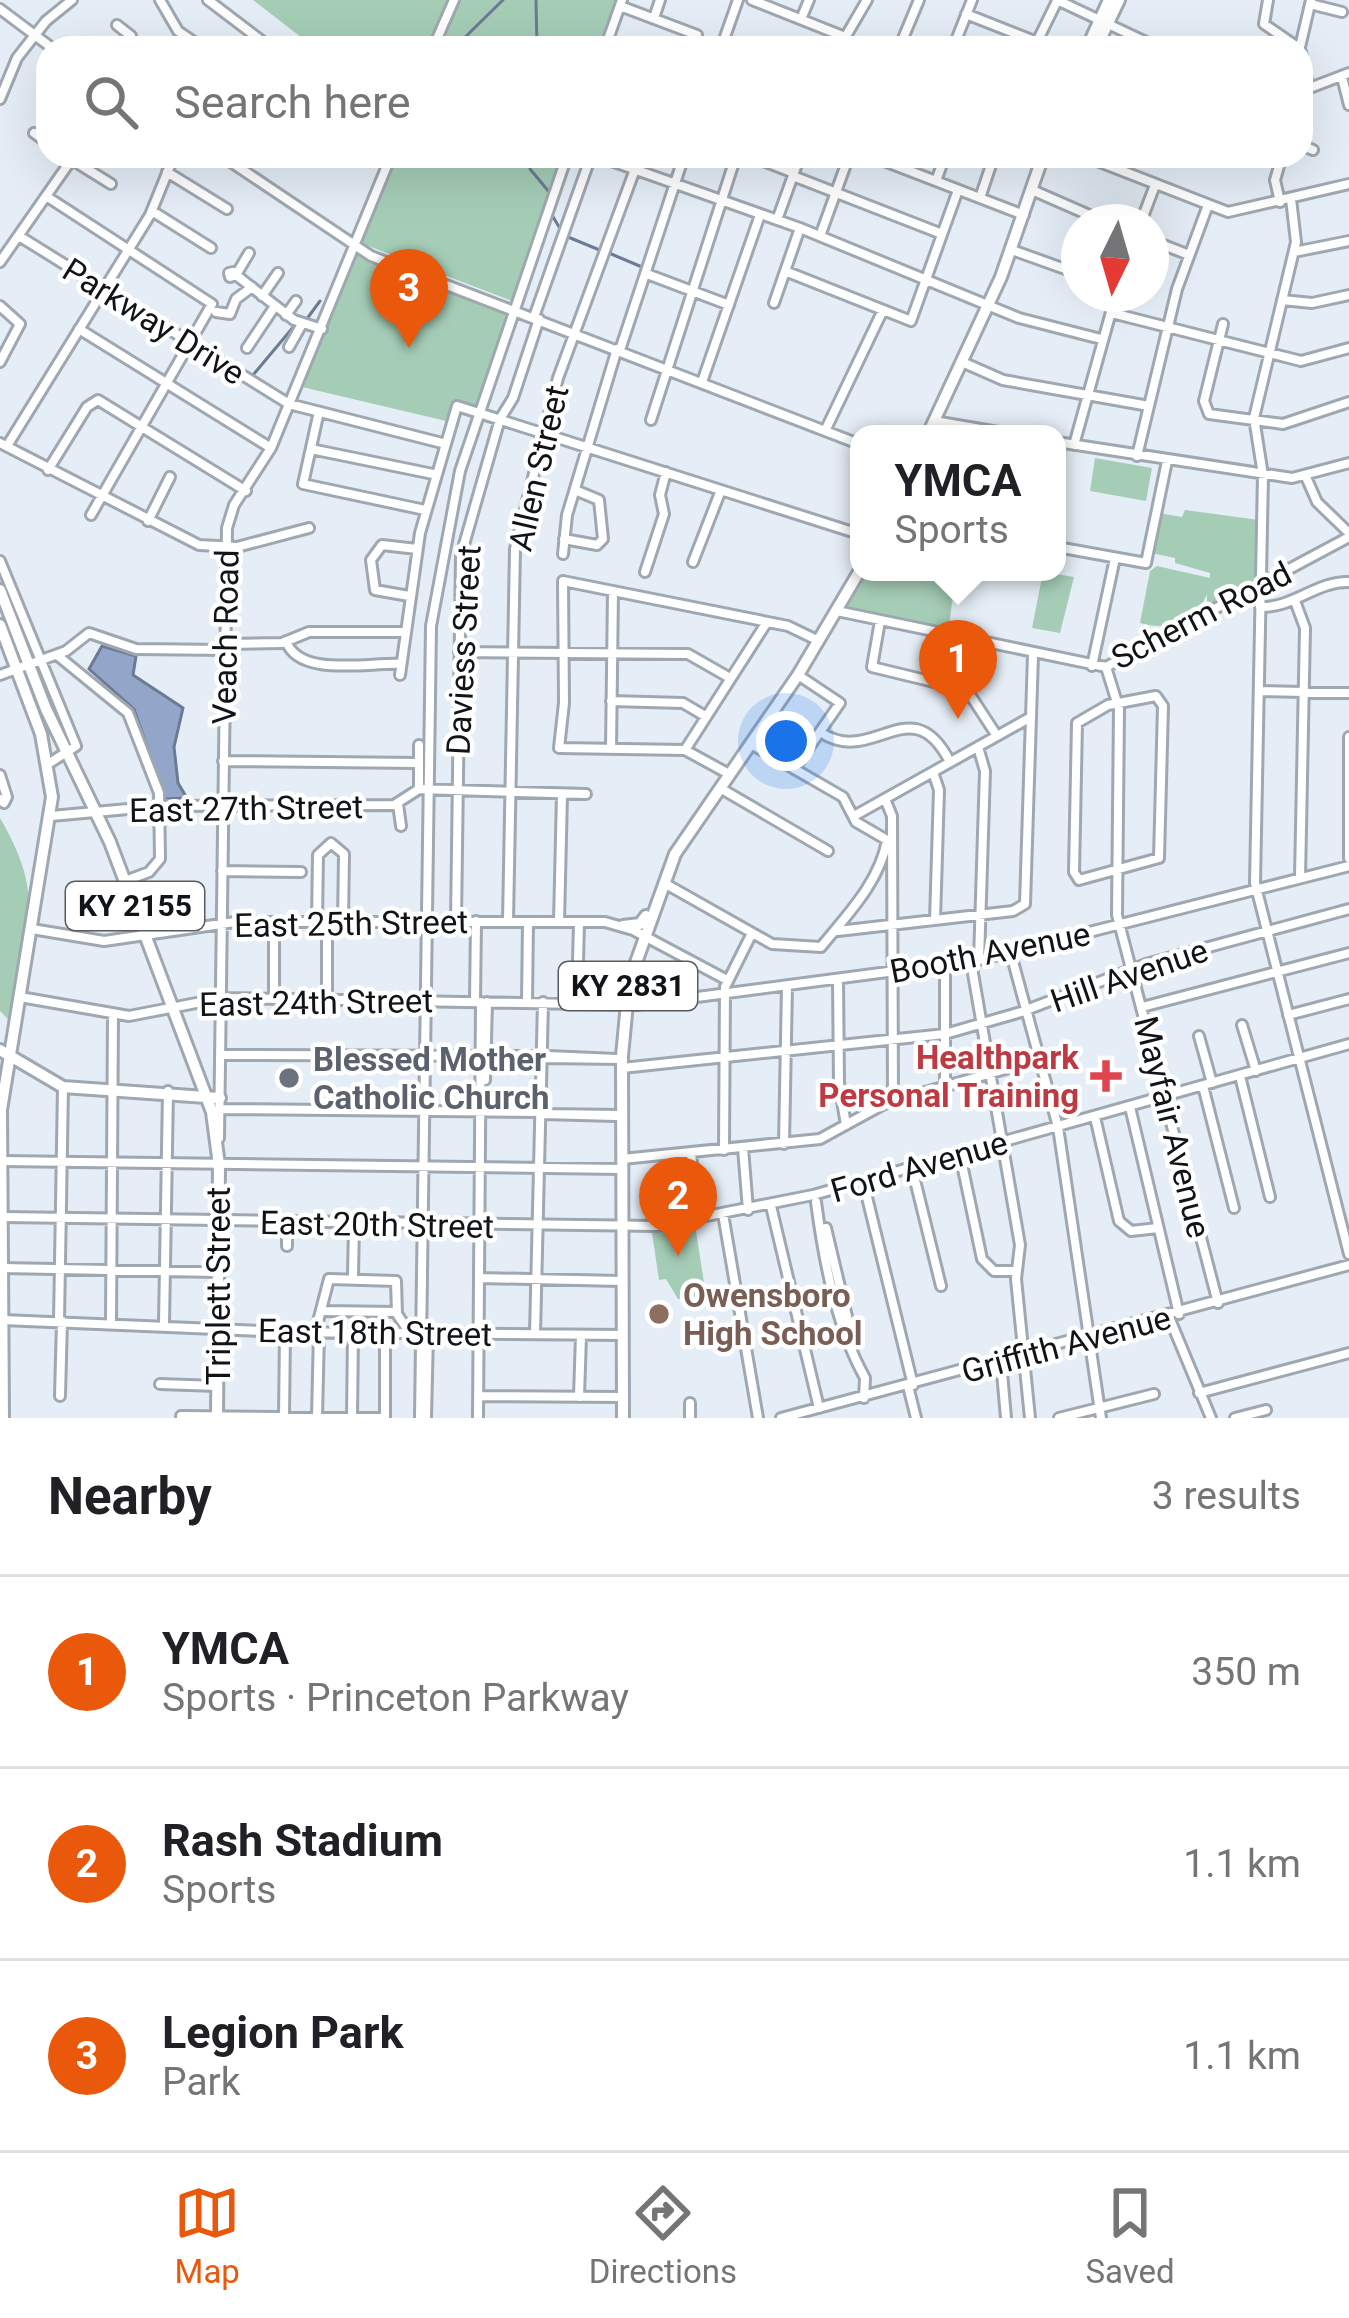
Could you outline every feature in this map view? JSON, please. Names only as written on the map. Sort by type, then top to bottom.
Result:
[{"type":"main road","points":[[1094,36],[1111,0]]},
{"type":"main road","points":[[932,425],[1012,250],[1039,168]]},
{"type":"main road","name":"KY 2831","points":[[623,1418],[619,1116],[624,1005],[663,882],[854,581]]},
{"type":"main road","name":"KY 2155","points":[[0,590],[125,881],[206,1094],[218,1159]]},
{"type":"main road","name":"KY 2155","points":[[0,625],[28,664],[48,764],[51,816],[20,997],[4,1054],[0,1110],[2,1411]]},
{"type":"main road","points":[[623,926],[643,922],[657,899]]},
{"type":"main road","points":[[4,1054],[63,1088],[167,1091],[220,1100]]},
{"type":"main road","name":"Triplett Street","points":[[217,1417],[218,1159]]},
{"type":"street","points":[[0,98],[17,58],[72,0]]},
{"type":"street","points":[[160,0],[185,36]]},
{"type":"street","points":[[208,0],[255,36]]},
{"type":"street","points":[[438,36],[454,0]]},
{"type":"street","points":[[654,18],[660,0]]},
{"type":"street","points":[[725,36],[738,0]]},
{"type":"street","points":[[752,0],[843,36]]},
{"type":"street","points":[[801,19],[808,0]]},
{"type":"street","points":[[846,36],[867,0]]},
{"type":"street","points":[[904,36],[919,0]]},
{"type":"street","points":[[958,36],[971,0]]},
{"type":"street","points":[[1040,36],[1057,0],[1132,36]]},
{"type":"street","points":[[1268,0],[1264,24],[1281,36]]},
{"type":"street","points":[[1303,36],[1310,2],[1342,12]]},
{"type":"street","points":[[609,36],[621,3],[697,34]]},
{"type":"street","points":[[0,9],[35,36]]},
{"type":"street","points":[[966,14],[1016,36]]},
{"type":"street","points":[[117,26],[131,36]]},
{"type":"street","points":[[1313,87],[1346,75],[1349,105]]},
{"type":"street","points":[[0,262],[64,168]]},
{"type":"street","points":[[87,168],[111,184]]},
{"type":"street","points":[[168,168],[152,212],[3,445],[193,543],[226,547],[309,528]]},
{"type":"street","points":[[240,168],[356,247],[850,440]]},
{"type":"street","name":"Veach Road","points":[[218,1159],[229,517],[271,448],[386,168]]},
{"type":"street","points":[[423,1418],[423,789],[436,587],[455,490],[563,168]]},
{"type":"street","name":"Daviess Street","points":[[456,922],[461,555],[500,419],[513,398],[590,168]]},
{"type":"street","points":[[624,168],[800,228],[989,305],[1101,339]]},
{"type":"street","points":[[563,554],[588,447],[680,168]]},
{"type":"street","points":[[651,420],[664,367],[732,168]]},
{"type":"street","points":[[779,168],[942,234]]},
{"type":"street","points":[[777,220],[796,168]]},
{"type":"street","points":[[820,236],[845,168]]},
{"type":"street","points":[[911,168],[1024,215]]},
{"type":"street","points":[[936,181],[941,168]]},
{"type":"street","points":[[980,198],[990,168]]},
{"type":"street","points":[[1117,168],[1233,213],[1349,184]]},
{"type":"street","points":[[1278,168],[1275,180],[1280,202]]},
{"type":"street","points":[[166,172],[227,209]]},
{"type":"street","name":"Allen Street","points":[[508,921],[515,549],[558,378],[634,172]]},
{"type":"street","points":[[1148,204],[1155,185]]},
{"type":"street","points":[[785,271],[910,321],[958,190]]},
{"type":"street","points":[[1032,190],[1064,204]]},
{"type":"street","points":[[46,196],[224,311]]},
{"type":"street","points":[[1291,199],[1297,230],[1294,252],[1254,422],[1263,475],[1256,890],[1349,1254]]},
{"type":"street","points":[[1137,456],[1167,329],[1208,205]]},
{"type":"street","points":[[152,212],[211,248]]},
{"type":"street","points":[[702,382],[760,215]]},
{"type":"street","points":[[774,303],[800,228]]},
{"type":"street","name":"Parkway Drive","points":[[19,236],[289,404],[318,416],[442,443]]},
{"type":"street","points":[[1294,252],[1349,241]]},
{"type":"street","points":[[1169,247],[1189,255]]},
{"type":"street","points":[[1012,250],[1061,268]]},
{"type":"street","points":[[249,253],[236,274],[286,315],[321,330]]},
{"type":"street","points":[[262,296],[278,273]]},
{"type":"street","points":[[647,274],[729,305]]},
{"type":"street","points":[[92,515],[139,424],[190,342],[252,287]]},
{"type":"street","points":[[1282,300],[1312,303],[1349,295]]},
{"type":"street","points":[[286,315],[296,301]]},
{"type":"street","points":[[0,306],[20,325],[0,362]]},
{"type":"street","points":[[248,348],[275,306]]},
{"type":"street","points":[[825,430],[884,310]]},
{"type":"street","points":[[1074,446],[1101,339],[1112,314],[1307,361],[1349,348]]},
{"type":"street","points":[[1223,324],[1204,409],[1212,416],[1289,423],[1349,402]]},
{"type":"street","points":[[289,347],[304,325]]},
{"type":"street","points":[[79,328],[271,448]]},
{"type":"street","points":[[962,362],[998,378],[1149,406]]},
{"type":"street","points":[[48,470],[89,404],[98,400],[246,491]]},
{"type":"street","points":[[286,641],[292,655],[307,662],[401,669],[424,510],[457,406],[850,531]]},
{"type":"street","points":[[318,416],[303,484],[424,510]]},
{"type":"street","points":[[934,421],[957,425]]},
{"type":"street","points":[[1066,444],[1263,475],[1306,477],[1349,463]]},
{"type":"street","points":[[310,449],[433,474]]},
{"type":"street","points":[[1066,549],[1145,562],[1167,461]]},
{"type":"street","points":[[645,572],[664,514],[660,495],[666,472]]},
{"type":"street","points":[[148,520],[170,476]]},
{"type":"street","points":[[1306,477],[1317,502],[1349,535]]},
{"type":"street","points":[[563,539],[596,545],[603,539],[598,500],[575,490]]},
{"type":"street","points":[[692,562],[721,490]]},
{"type":"street","name":"Scherm Road","points":[[837,611],[1106,667],[1349,535]]},
{"type":"street","points":[[409,596],[375,590],[371,560],[386,544],[417,549]]},
{"type":"street","points":[[1092,666],[1115,558]]},
{"type":"street","points":[[0,561],[28,664]]},
{"type":"street","points":[[729,774],[685,750],[559,748],[563,581],[799,629],[818,641]]},
{"type":"street","points":[[1260,607],[1295,601],[1329,582],[1349,582]]},
{"type":"street","points":[[610,749],[613,591]]},
{"type":"street","points":[[1295,601],[1305,623],[1300,878]]},
{"type":"street","points":[[685,750],[767,622]]},
{"type":"street","points":[[880,622],[874,669],[967,690],[997,736]]},
{"type":"street","points":[[0,675],[57,655],[88,633],[136,649],[181,652],[286,641],[309,632],[405,632]]},
{"type":"street","points":[[459,652],[692,655],[730,678]]},
{"type":"street","points":[[57,655],[128,713],[160,806],[158,864],[125,881]]},
{"type":"street","points":[[836,931],[1013,911],[1026,900],[1033,655]]},
{"type":"street","name":"Mayfair Avenue","points":[[1106,667],[1118,703],[1120,926],[1218,1303]]},
{"type":"street","points":[[794,769],[840,703],[797,675]]},
{"type":"street","points":[[1259,691],[1349,693]]},
{"type":"street","points":[[1159,697],[1163,718],[1159,858],[1116,872],[1082,881],[1074,872],[1077,723],[1118,703],[1159,697]]},
{"type":"street","points":[[611,701],[683,703],[705,716]]},
{"type":"street","points":[[854,816],[1031,716]]},
{"type":"street","points":[[820,732],[847,744],[902,729],[925,729],[938,739],[950,762]]},
{"type":"street","points":[[1349,737],[1349,862]]},
{"type":"street","points":[[663,882],[781,947],[808,949],[821,947],[836,931],[878,868],[887,842],[854,816],[843,797],[751,744]]},
{"type":"street","points":[[419,745],[423,789]]},
{"type":"street","points":[[978,746],[985,766],[975,961],[981,1024],[1020,1245],[1016,1271],[1030,1418]]},
{"type":"street","points":[[48,764],[69,754]]},
{"type":"street","points":[[223,761],[419,764]]},
{"type":"street","points":[[933,772],[938,785],[935,920]]},
{"type":"street","points":[[0,776],[8,796],[4,803],[0,800]]},
{"type":"street","points":[[720,788],[829,850]]},
{"type":"street","points":[[423,789],[586,794]]},
{"type":"street","name":"East 27th Street","points":[[51,816],[160,806],[398,804],[423,789]]},
{"type":"street","points":[[559,922],[562,794]]},
{"type":"street","points":[[885,799],[892,816],[893,1101]]},
{"type":"street","points":[[398,804],[401,826]]},
{"type":"street","points":[[327,999],[318,855],[331,843],[344,854],[344,922]]},
{"type":"street","name":"Booth Avenue","points":[[578,1003],[624,1005],[975,961],[1349,862]]},
{"type":"street","points":[[222,871],[301,872]]},
{"type":"street","name":"Hill Avenue","points":[[221,1055],[620,1062],[725,1057],[945,1034],[1026,1010],[1132,968],[1349,909]]},
{"type":"street","name":"East 25th Street","points":[[32,929],[98,941],[222,923],[508,921],[623,926]]},
{"type":"street","points":[[274,922],[274,999]]},
{"type":"street","points":[[476,922],[483,1057],[478,1418]]},
{"type":"street","points":[[527,1002],[528,922]]},
{"type":"street","points":[[578,1003],[579,922]]},
{"type":"street","points":[[623,926],[727,980]]},
{"type":"street","points":[[724,1150],[727,980],[752,933]]},
{"type":"street","points":[[1142,1007],[1349,953]]},
{"type":"street","points":[[1011,954],[1058,1127],[1093,1338],[1100,1413]]},
{"type":"street","points":[[945,966],[945,1086]]},
{"type":"street","points":[[838,979],[839,1082],[853,1115]]},
{"type":"street","points":[[784,1144],[787,986]]},
{"type":"street","name":"East 24th Street","points":[[20,997],[143,1015],[222,998],[578,1003]]},
{"type":"street","points":[[1288,1016],[1349,999]]},
{"type":"street","points":[[535,1334],[541,1002]]},
{"type":"street","points":[[111,1322],[113,1014]]},
{"type":"street","points":[[1242,1025],[1256,1071]]},
{"type":"street","points":[[1199,1036],[1234,1208]]},
{"type":"street","name":"Ford Avenue","points":[[623,1227],[698,1220],[814,1199],[863,1181],[1349,1044]]},
{"type":"street","points":[[0,1161],[166,1164],[218,1159],[423,1168],[622,1168],[692,1153],[820,1139],[846,1127],[853,1115],[1040,1059]]},
{"type":"street","points":[[1240,1075],[1270,1197]]},
{"type":"street","points":[[60,1396],[63,1088]]},
{"type":"street","points":[[164,1324],[167,1091]]},
{"type":"street","points":[[220,1100],[424,1112],[619,1116]]},
{"type":"street","points":[[1130,1107],[1174,1315],[1211,1418]]},
{"type":"street","points":[[1094,1117],[1121,1225],[1135,1232],[1158,1228]]},
{"type":"street","points":[[743,1148],[748,1210]]},
{"type":"street","points":[[692,1153],[698,1220]]},
{"type":"street","points":[[960,1155],[982,1259],[994,1271],[1016,1271]]},
{"type":"street","points":[[912,1168],[941,1286]]},
{"type":"street","points":[[863,1181],[916,1418]]},
{"type":"street","points":[[814,1199],[865,1378],[864,1398]]},
{"type":"street","points":[[771,1205],[819,1408]]},
{"type":"street","points":[[723,1214],[758,1418]]},
{"type":"street","name":"East 20th Street","points":[[1,1217],[623,1227]]},
{"type":"street","points":[[286,1246],[287,1222]]},
{"type":"street","points":[[353,1276],[354,1223]]},
{"type":"street","name":"Griffith Avenue","points":[[781,1418],[1093,1338],[1349,1265]]},
{"type":"street","points":[[1,1268],[218,1272]]},
{"type":"street","points":[[478,1278],[624,1281]]},
{"type":"street","points":[[317,1417],[317,1333],[328,1279],[394,1279],[397,1312],[420,1334]]},
{"type":"street","points":[[324,1311],[397,1312]]},
{"type":"street","name":"East 18th Street","points":[[1,1320],[317,1333],[625,1335]]},
{"type":"street","points":[[284,1417],[285,1332]]},
{"type":"street","points":[[352,1417],[353,1333]]},
{"type":"street","points":[[181,1416],[385,1418],[386,1334]]},
{"type":"street","points":[[579,1397],[580,1334]]},
{"type":"street","points":[[1199,1393],[1349,1353]]},
{"type":"street","points":[[1001,1361],[1006,1418]]},
{"type":"street","points":[[160,1384],[217,1386]]},
{"type":"street","points":[[1059,1418],[1100,1413],[1154,1394]]},
{"type":"street","points":[[478,1396],[623,1397]]},
{"type":"street","points":[[689,1418],[690,1403]]},
{"type":"street","points":[[1235,1418],[1267,1410]]},
{"type":"green space","points":[[253,0],[616,0],[603,36],[300,36]]},
{"type":"green space","points":[[385,168],[558,168],[512,301],[358,242]]},
{"type":"green space","points":[[356,247],[515,310],[479,413],[455,408],[446,421],[302,387]]},
{"type":"green space","points":[[1095,458],[1152,468],[1146,501],[1090,491]]},
{"type":"green space","points":[[1185,510],[1259,520],[1258,582],[1207,607],[1207,594],[1195,613],[1180,623],[1140,623],[1150,571],[1157,566],[1210,578],[1210,573],[1175,563],[1175,558],[1151,553],[1159,513],[1182,517]]},
{"type":"green space","points":[[1074,577],[1060,633],[1032,628],[1041,581]]},
{"type":"green space","points":[[860,581],[950,581],[954,588],[948,633],[846,610]]},
{"type":"green space","points":[[0,818],[15,847],[29,896],[26,940],[10,1021],[0,1011]]},
{"type":"green space","points":[[695,1225],[706,1295],[678,1299],[666,1279],[659,1280],[652,1233]]},
{"type":"water","points":[[102,646],[136,656],[133,675],[183,708],[174,747],[178,783],[187,798],[165,799],[134,709],[89,669]]},
{"type":"waterway","points":[[466,36],[503,0]]},
{"type":"waterway","points":[[536,0],[537,36]]},
{"type":"waterway","points":[[530,168],[550,193]]},
{"type":"waterway","points":[[552,215],[562,232]]},
{"type":"waterway","points":[[568,237],[602,251]]},
{"type":"waterway","points":[[609,253],[642,267]]},
{"type":"waterway","points":[[306,320],[320,301]]},
{"type":"waterway","points":[[253,375],[295,325]]},
{"type":"place","name":"Legion Park","points":[[409,348]]},
{"type":"place","name":"YMCA","points":[[958,719]]},
{"type":"place","name":"Healthpark Personal Training","points":[[1106,1076]]},
{"type":"place","name":"Blessed Mother Catholic Church","points":[[289,1078]]},
{"type":"place","name":"Rash Stadium","points":[[678,1256]]},
{"type":"place","name":"Owensboro High School","points":[[659,1314]]}]
